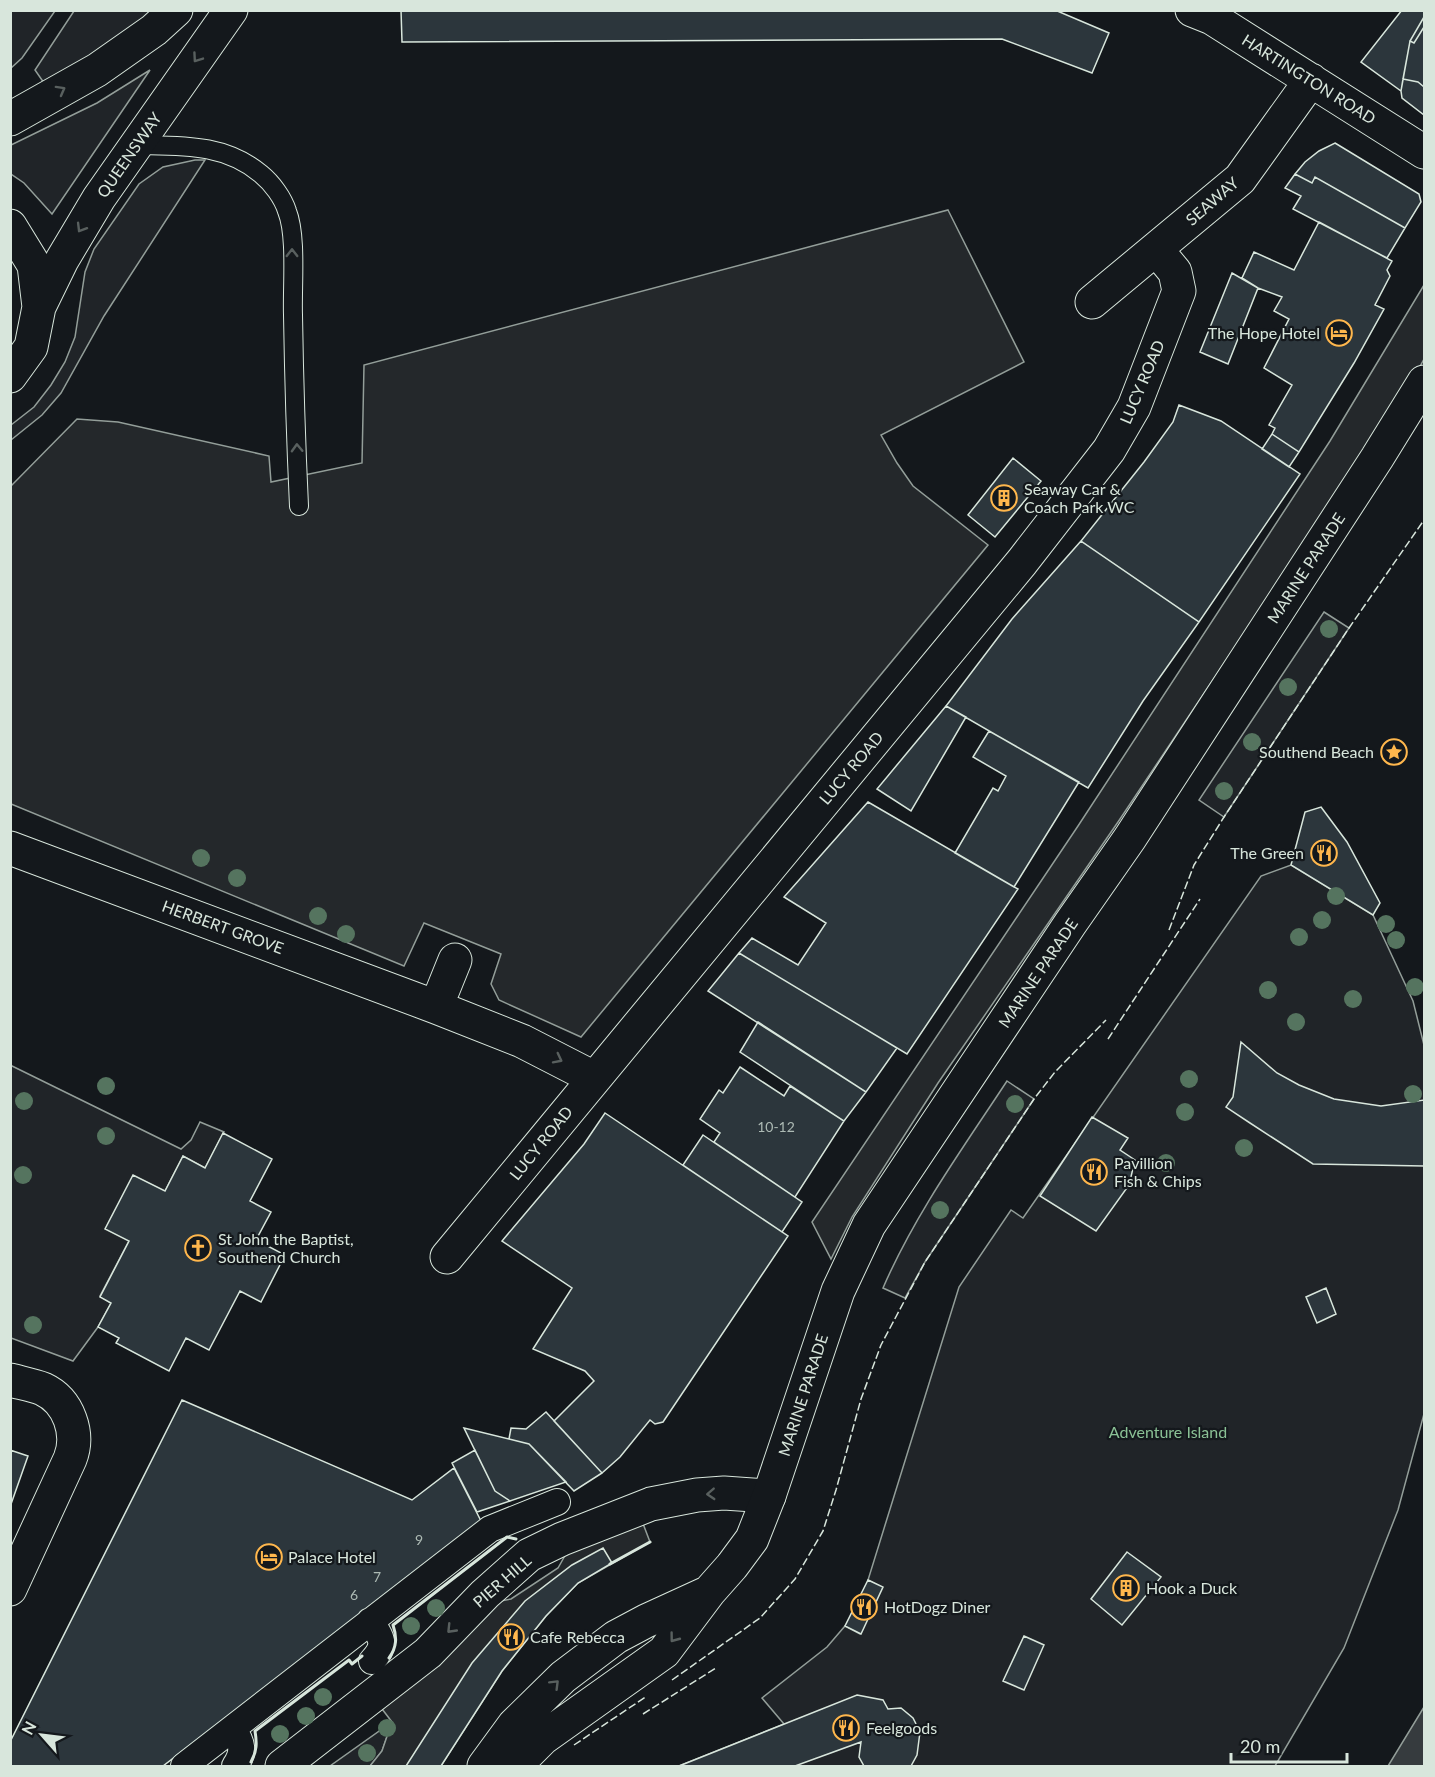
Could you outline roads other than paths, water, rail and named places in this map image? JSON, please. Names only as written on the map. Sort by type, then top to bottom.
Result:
[{"type":"street","points":[[10,119],[97,70],[154,30],[176,10]]},
{"type":"street","name":"QUEENSWAY","points":[[11,375],[31,347],[39,307],[62,260],[99,198],[231,10]]},
{"type":"street","name":"HARTINGTON ROAD","points":[[1192,10],[1212,18],[1425,152]]},
{"type":"street","name":"SEAWAY","points":[[1092,302],[1240,179],[1311,80]]},
{"type":"street","name":"QUEENSWAY","points":[[10,226],[34,265],[39,307]]},
{"type":"street","name":"LUCY ROAD","points":[[447,1257],[1007,581],[1109,450],[1134,407],[1179,291],[1175,272],[1156,249]]},
{"type":"street","name":"MARINE PARADE","points":[[515,1767],[543,1738],[664,1652],[752,1539],[769,1496],[838,1291],[869,1225],[1130,838],[1425,382]]},
{"type":"street","name":"HERBERT GROVE","points":[[10,848],[436,1007],[522,1041],[594,1078]]},
{"type":"street","points":[[436,1007],[455,960]]},
{"type":"street","points":[[10,1380],[44,1389],[53,1396],[71,1420],[74,1435],[74,1449],[70,1459],[10,1589]]},
{"type":"street","name":"PIER HILL","points":[[282,1767],[428,1653],[485,1594],[530,1555],[562,1539],[651,1504],[697,1495],[724,1493],[769,1496]]},
{"type":"street","points":[[184,1767],[490,1529],[557,1502]]},
{"type":"street","name":"MARINE PARADE","points":[[484,1767],[514,1725],[563,1677],[616,1637],[709,1592]]},
{"type":"street","points":[[370,1622],[379,1634],[382,1643],[379,1653],[372,1661]]},
{"type":"street","points":[[233,1729],[241,1740],[243,1750],[235,1767]]},
{"type":"lane","points":[[136,146],[202,147],[230,156],[262,174],[277,192],[288,211],[292,236],[293,365],[299,506]]},
{"type":"place","name":"The Hope Hotel","points":[[1339,333]]},
{"type":"place","name":"Seaway Car & Coach Park WC","points":[[1004,498]]},
{"type":"place","name":"Southend Beach","points":[[1394,752]]},
{"type":"place","name":"The Green","points":[[1324,853]]},
{"type":"place","name":"Pavillion Fish & Chips","points":[[1094,1172]]},
{"type":"place","name":"St John the Baptist, Southend Church","points":[[198,1248]]},
{"type":"place","name":"Palace Hotel","points":[[269,1557]]},
{"type":"place","name":"Hook a Duck","points":[[1126,1588]]},
{"type":"place","name":"HotDogz Diner","points":[[864,1607]]},
{"type":"place","name":"Cafe Rebecca","points":[[511,1637]]},
{"type":"place","name":"Feelgoods","points":[[846,1728]]},
{"type":"park label","name":"Adventure Island","points":[[1168,1432]]}]
